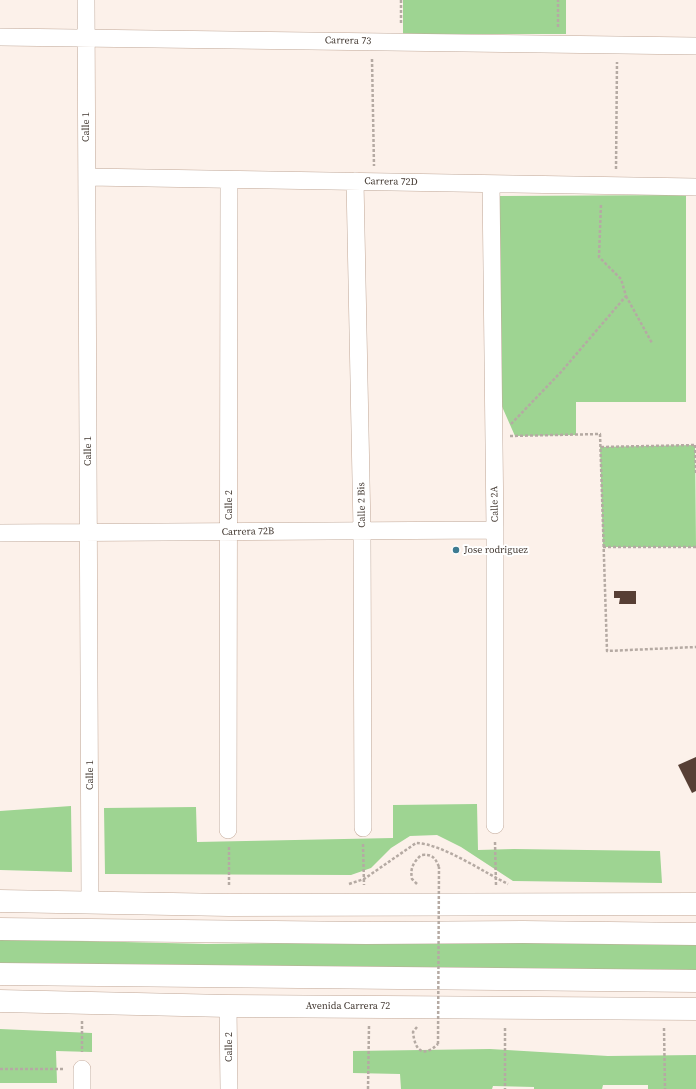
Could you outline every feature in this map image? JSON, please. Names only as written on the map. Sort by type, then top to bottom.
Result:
[{"type":"highway","points":[[0,901],[90,902],[229,891],[365,906],[696,904]]},
{"type":"highway","points":[[0,929],[366,933],[523,932],[696,934]]},
{"type":"highway","points":[[0,974],[696,981]]},
{"type":"highway","points":[[517,980],[593,1008]]},
{"type":"highway","name":"Avenida Carrera 72","points":[[0,1001],[228,1006],[696,1009]]},
{"type":"street","name":"Calle 1","points":[[86,0],[90,902]]},
{"type":"street","name":"Carrera 73","points":[[0,37],[696,46]]},
{"type":"street","name":"Carrera 72D","points":[[87,177],[696,187]]},
{"type":"street","name":"Calle 2","points":[[228,830],[229,180]]},
{"type":"street","name":"Calle 2 Bis","points":[[355,181],[362,530],[363,828]]},
{"type":"street","name":"Calle 2A","points":[[491,184],[495,530],[495,825]]},
{"type":"street","name":"Carrera 72B","points":[[0,533],[495,530]]},
{"type":"street","name":"Calle 2","points":[[228,1006],[229,1089]]},
{"type":"street","points":[[82,1069],[82,1089]]},
{"type":"path","points":[[401,0],[401,42]]},
{"type":"path","points":[[558,0],[558,44]]},
{"type":"path","points":[[618,45],[609,186],[599,257],[621,279],[626,296],[652,342]]},
{"type":"path","points":[[372,58],[374,181]]},
{"type":"path","points":[[510,426],[561,372],[626,296]]},
{"type":"path","points":[[504,436],[600,434],[607,651],[696,648]]},
{"type":"path","points":[[600,447],[695,445],[696,473]]},
{"type":"path","points":[[603,547],[696,547]]},
{"type":"path","points":[[495,825],[497,905]]},
{"type":"path","points":[[363,828],[365,906]]},
{"type":"path","points":[[228,830],[229,891]]},
{"type":"path","points":[[348,885],[364,879],[416,843],[426,843],[442,849],[509,885]]},
{"type":"path","points":[[423,886],[418,885],[412,879],[410,870],[414,862],[421,855],[429,854],[436,859],[439,867],[438,1044],[431,1051],[424,1052],[418,1049],[414,1042],[413,1032],[423,1024]]},
{"type":"path","points":[[0,1069],[82,1069],[81,1003]]},
{"type":"path","points":[[368,1089],[370,1006]]},
{"type":"path","points":[[504,1008],[505,1089]]},
{"type":"path","points":[[664,1009],[665,1089]]},
{"type":"green space","points":[[403,0],[566,0],[566,34],[403,34]]},
{"type":"green space","points":[[686,195],[686,402],[576,402],[576,435],[515,436],[500,402],[500,196]]},
{"type":"green space","points":[[695,445],[696,547],[603,547],[600,447]]},
{"type":"green space","points":[[477,804],[478,850],[660,851],[662,883],[513,881],[461,847],[437,835],[410,836],[391,848],[371,868],[351,875],[105,874],[104,808],[196,807],[197,842],[393,838],[393,805]]},
{"type":"green space","points":[[71,806],[72,872],[0,870],[0,811]]},
{"type":"green space","points":[[0,939],[206,944],[541,940],[696,944],[696,970],[0,965]]},
{"type":"green space","points":[[0,1029],[92,1033],[92,1052],[56,1051],[57,1083],[0,1083]]},
{"type":"green space","points":[[490,1049],[608,1056],[696,1055],[696,1089],[648,1089],[648,1085],[603,1085],[602,1089],[534,1089],[534,1087],[493,1086],[492,1089],[401,1089],[400,1074],[353,1073],[353,1051]]},
{"type":"building","points":[[614,591],[636,591],[636,604],[619,604],[620,598],[614,598]]},
{"type":"building","points":[[696,757],[696,791],[692,793],[678,765]]},
{"type":"place","name":"Jose rodriguez","points":[[456,550]]}]
